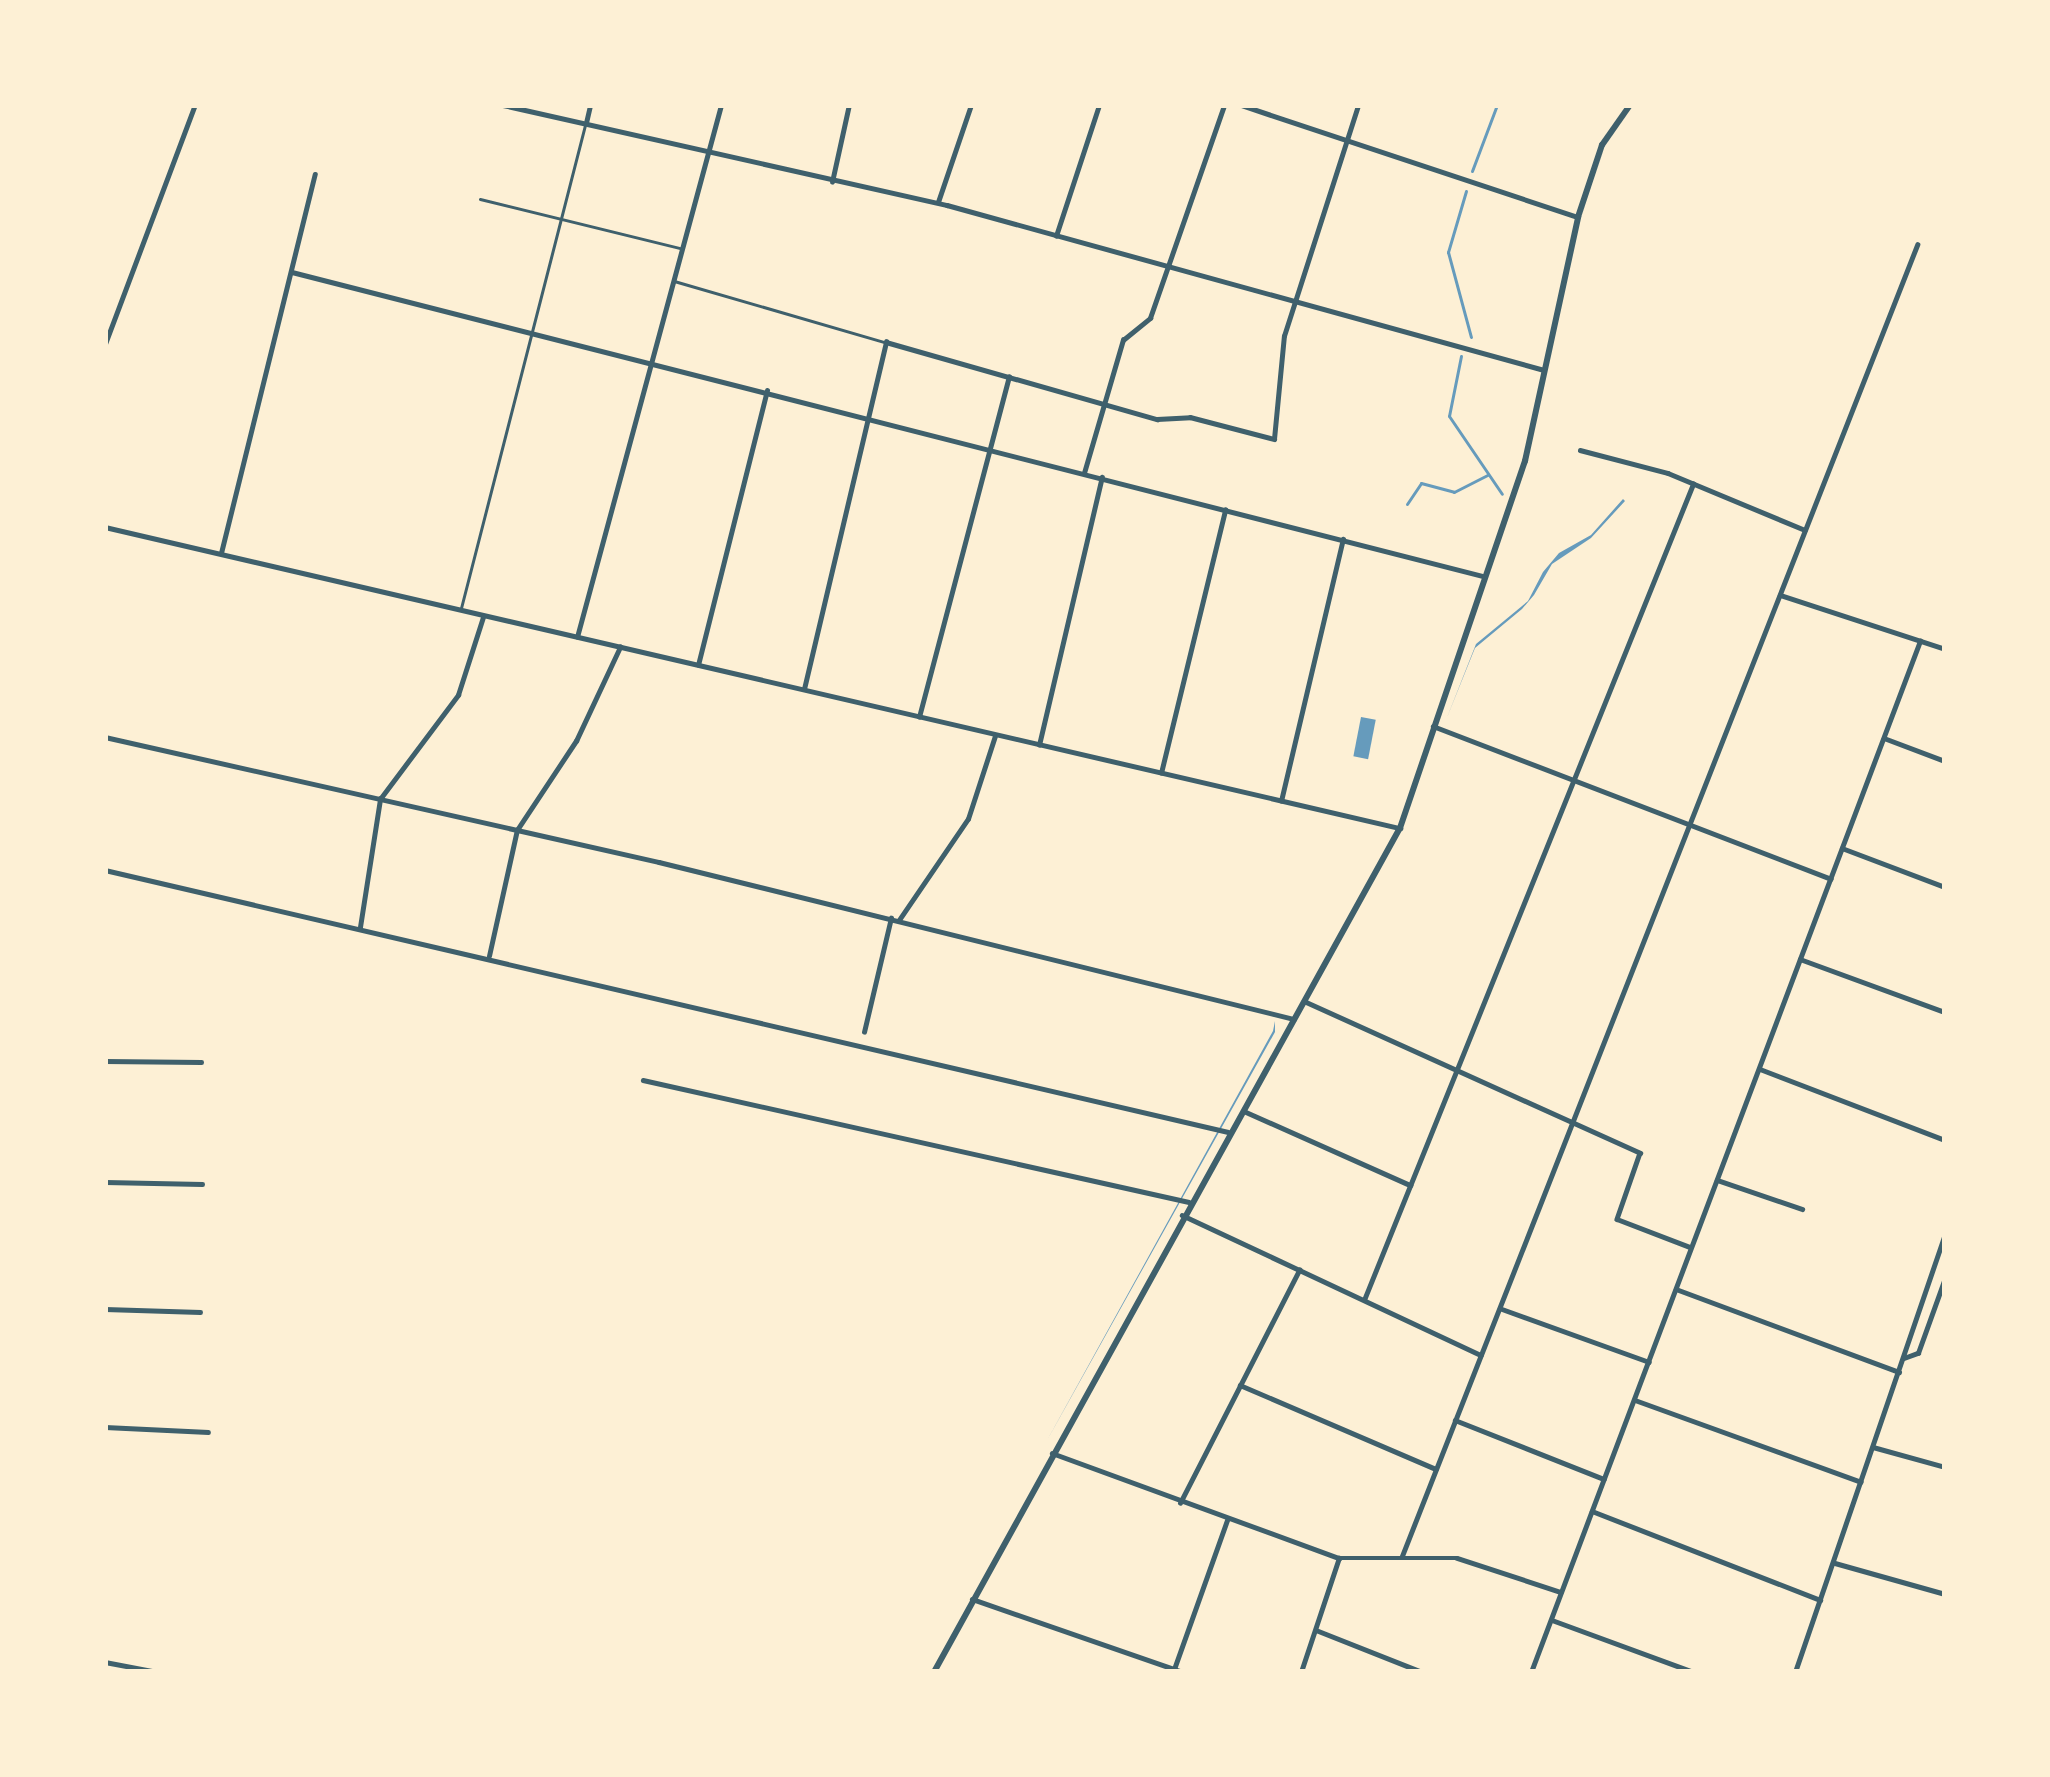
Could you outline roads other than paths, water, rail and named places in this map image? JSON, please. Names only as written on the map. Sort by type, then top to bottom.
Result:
[{"type":"street","points":[[105,344],[194,105]]},
{"type":"street","points":[[503,105],[709,156],[938,203],[1293,306],[1544,370]]},
{"type":"street","points":[[585,125],[590,105]]},
{"type":"street","points":[[577,637],[721,105]]},
{"type":"street","points":[[832,182],[849,105]]},
{"type":"street","points":[[938,203],[970,105]]},
{"type":"street","points":[[1056,236],[1099,105]]},
{"type":"street","points":[[1084,472],[1123,340],[1146,324],[1224,105]]},
{"type":"street","points":[[1241,105],[1578,217]]},
{"type":"street","points":[[804,690],[886,342],[1104,404],[1274,440],[1293,306],[1358,105]]},
{"type":"street","points":[[934,1672],[1189,1202],[1400,828],[1525,461],[1578,217],[1602,145],[1630,105]]},
{"type":"street","points":[[220,554],[315,174]]},
{"type":"street","points":[[1402,1556],[1918,245]]},
{"type":"street","points":[[292,272],[1484,576]]},
{"type":"street","points":[[922,717],[1009,377]]},
{"type":"street","points":[[698,665],[767,391]]},
{"type":"street","points":[[1580,450],[1693,484],[1805,530]]},
{"type":"street","points":[[1040,745],[1102,477]]},
{"type":"street","points":[[1364,1300],[1693,484]]},
{"type":"street","points":[[1161,773],[1225,509]]},
{"type":"street","points":[[105,527],[1400,828]]},
{"type":"street","points":[[1281,801],[1343,539]]},
{"type":"street","points":[[1780,595],[1945,649]]},
{"type":"street","points":[[360,928],[380,799],[458,695],[483,615]]},
{"type":"street","points":[[1532,1672],[1921,641]]},
{"type":"street","points":[[489,956],[517,830],[576,741],[620,647]]},
{"type":"street","points":[[1433,726],[1831,879]]},
{"type":"street","points":[[863,1032],[895,919],[968,819],[995,734]]},
{"type":"street","points":[[105,737],[895,919],[1294,1019]]},
{"type":"street","points":[[1884,738],[1945,761]]},
{"type":"street","points":[[1842,848],[1945,887]]},
{"type":"street","points":[[105,870],[1228,1132]]},
{"type":"street","points":[[1801,959],[1945,1012]]},
{"type":"street","points":[[1304,1001],[1640,1153],[1617,1219],[1692,1247]]},
{"type":"street","points":[[105,1061],[201,1062]]},
{"type":"street","points":[[1760,1068],[1945,1140]]},
{"type":"street","points":[[643,1080],[1189,1202]]},
{"type":"street","points":[[1241,1110],[1411,1185]]},
{"type":"street","points":[[1717,1180],[1802,1209]]},
{"type":"street","points":[[105,1182],[202,1184]]},
{"type":"street","points":[[1182,1215],[1481,1355]]},
{"type":"street","points":[[1795,1672],[1945,1235]]},
{"type":"street","points":[[1180,1503],[1299,1270]]},
{"type":"street","points":[[1904,1358],[1918,1353],[1945,1278]]},
{"type":"street","points":[[1676,1289],[1899,1372]]},
{"type":"street","points":[[1499,1308],[1649,1362]]},
{"type":"street","points":[[105,1309],[200,1312]]},
{"type":"street","points":[[1240,1385],[1436,1469]]},
{"type":"street","points":[[1634,1400],[1861,1482]]},
{"type":"street","points":[[1455,1420],[1604,1479]]},
{"type":"street","points":[[105,1427],[208,1432]]},
{"type":"street","points":[[1873,1447],[1945,1467]]},
{"type":"street","points":[[1052,1453],[1340,1558],[1474,1561],[1562,1592]]},
{"type":"street","points":[[1592,1511],[1820,1600]]},
{"type":"street","points":[[1174,1670],[1227,1520]]},
{"type":"street","points":[[1301,1672],[1340,1558]]},
{"type":"street","points":[[1833,1563],[1945,1594]]},
{"type":"street","points":[[972,1600],[1183,1672]]},
{"type":"street","points":[[1551,1619],[1694,1672]]},
{"type":"street","points":[[1315,1630],[1422,1672]]},
{"type":"street","points":[[105,1662],[158,1672]]},
{"type":"lane","points":[[461,610],[585,125]]},
{"type":"lane","points":[[480,199],[682,249]]},
{"type":"lane","points":[[673,280],[886,342]]},
{"type":"water","points":[[1623,499],[1591,538],[1552,564],[1534,595],[1522,609],[1475,648],[1446,720],[1476,644],[1528,601],[1559,553],[1591,535]]},
{"type":"water","points":[[1361,717],[1376,720],[1368,759],[1353,756]]},
{"type":"water","points":[[1275,1021],[1275,1032],[1045,1444],[1273,1031]]},
{"type":"waterway","points":[[1472,171],[1497,105]]},
{"type":"waterway","points":[[1466,191],[1448,252],[1471,337]]},
{"type":"waterway","points":[[1461,356],[1449,416],[1502,494]]},
{"type":"waterway","points":[[1407,504],[1421,483],[1454,492],[1488,475]]}]
